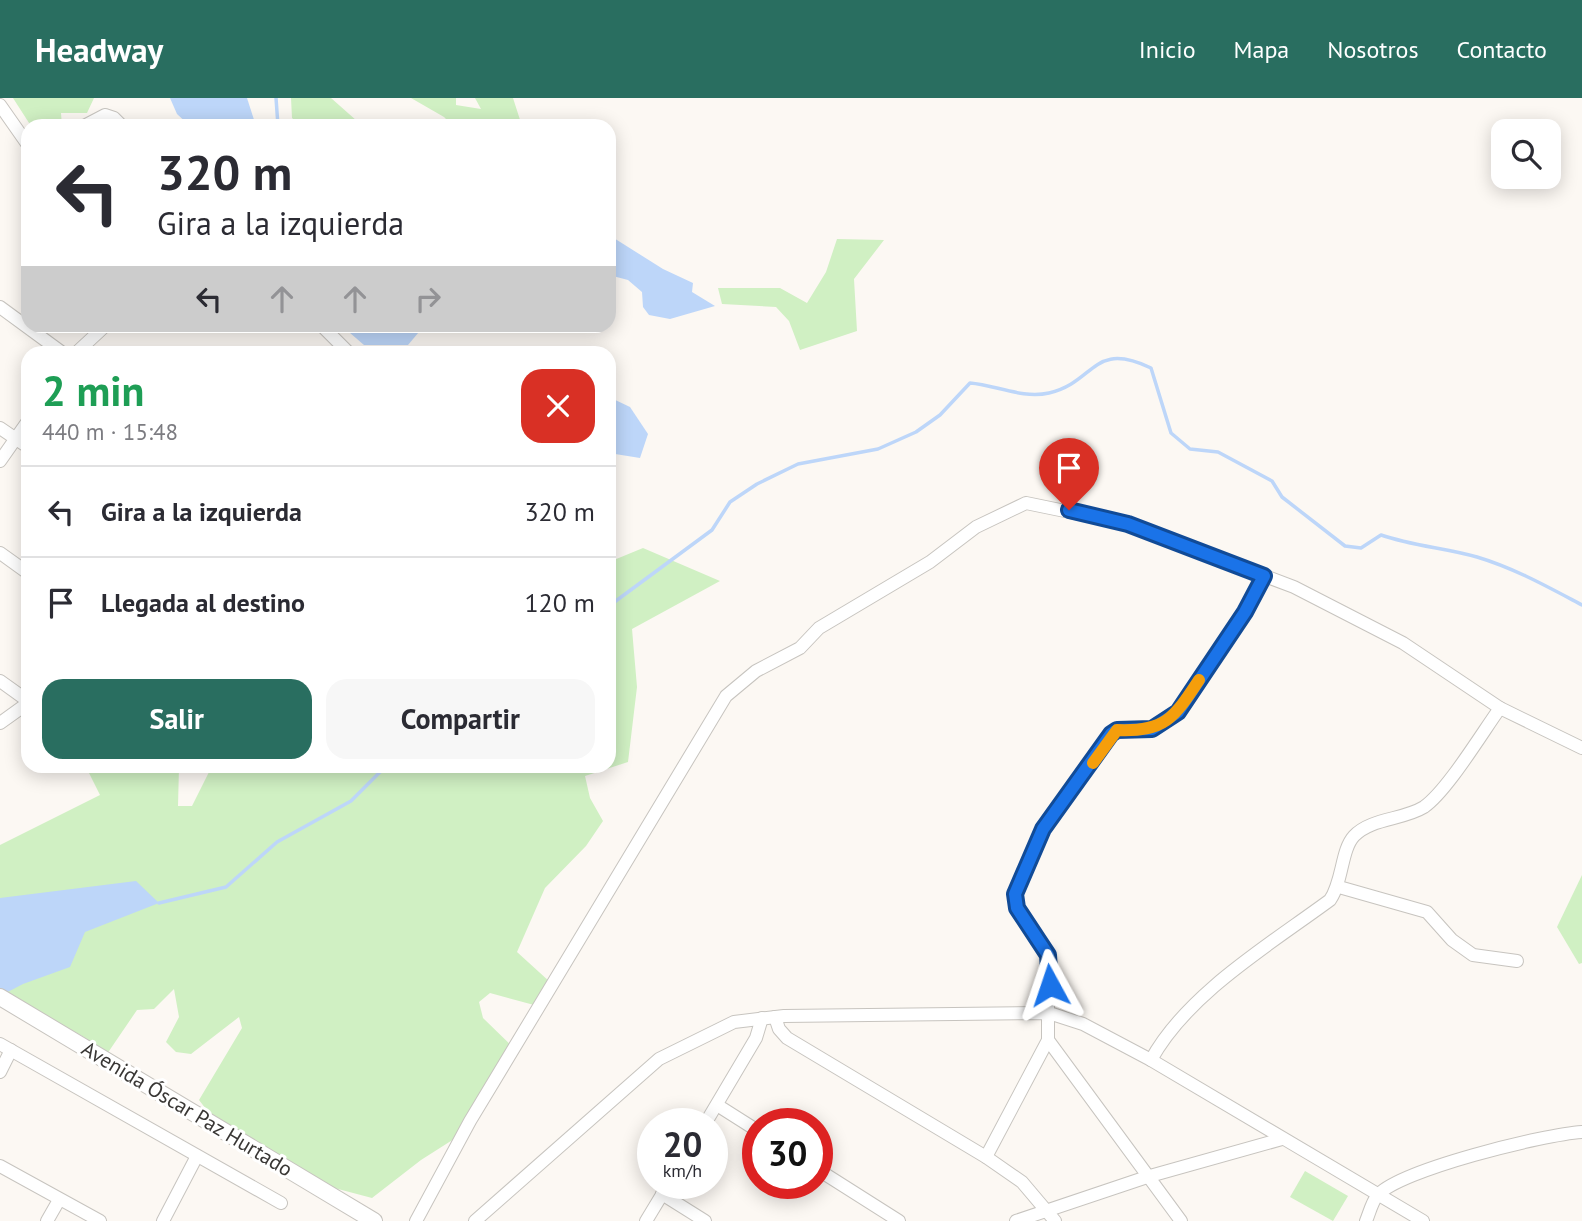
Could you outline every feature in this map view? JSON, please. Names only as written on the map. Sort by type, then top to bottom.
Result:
[{"type":"main road","name":"Avenida Óscar Paz Hurtado","points":[[0,997],[374,1221]]},
{"type":"street","points":[[0,105],[21,135]]},
{"type":"street","points":[[99,119],[105,116],[115,119]]},
{"type":"street","points":[[0,307],[21,322]]},
{"type":"street","points":[[35,333],[53,346]]},
{"type":"street","points":[[84,346],[98,333]]},
{"type":"street","points":[[329,333],[342,346]]},
{"type":"street","points":[[0,428],[21,442]]},
{"type":"street","points":[[0,461],[21,432]]},
{"type":"street","points":[[416,1221],[470,1121],[726,696],[740,682],[800,648],[819,628],[930,562],[976,527],[1026,503],[1128,524],[1294,587],[1403,643],[1500,708],[1582,748]]},
{"type":"street","points":[[0,553],[21,568]]},
{"type":"street","points":[[986,1157],[1048,1040],[1048,955],[1017,908],[1015,894],[1043,829],[1111,734],[1117,730],[1152,729],[1178,712],[1245,612],[1264,576]]},
{"type":"street","points":[[0,681],[21,697]]},
{"type":"street","points":[[0,723],[21,707]]},
{"type":"street","points":[[1151,1060],[1164,1036],[1185,1014],[1329,900],[1339,887],[1350,842],[1356,833],[1406,816],[1434,798],[1500,708]]},
{"type":"street","points":[[1339,887],[1427,912],[1452,940],[1473,954],[1517,961]]},
{"type":"street","points":[[475,1221],[659,1059],[734,1023],[768,1017],[1049,1013],[1083,1024],[1151,1060],[1423,1221]]},
{"type":"street","points":[[715,1108],[768,1017]]},
{"type":"street","points":[[768,1017],[787,1038],[986,1157],[1022,1182],[1051,1216]]},
{"type":"street","points":[[1048,1040],[1181,1221]]},
{"type":"street","points":[[0,1072],[5,1047],[281,1203]]},
{"type":"street","points":[[717,1105],[742,1121]]},
{"type":"street","points":[[1366,1221],[1377,1196],[1393,1185],[1469,1157],[1563,1133],[1582,1132]]},
{"type":"street","points":[[1016,1221],[1051,1216],[1150,1176],[1282,1139]]},
{"type":"street","points":[[163,1221],[197,1156]]},
{"type":"street","points":[[0,1166],[100,1221]]},
{"type":"street","points":[[833,1179],[899,1221]]},
{"type":"street","points":[[646,1221],[660,1199]]},
{"type":"street","points":[[678,1199],[705,1221]]},
{"type":"street","points":[[47,1221],[59,1200]]},
{"type":"green space","points":[[13,98],[94,98],[87,113],[61,113],[61,119],[26,119]]},
{"type":"green space","points":[[291,98],[331,98],[355,119],[293,119]]},
{"type":"green space","points":[[411,98],[456,98],[456,105],[481,109],[475,98],[513,98],[520,119],[446,119]]},
{"type":"green space","points":[[837,239],[884,240],[854,279],[857,331],[800,350],[789,321],[776,307],[722,304],[718,288],[780,288],[807,303],[826,272]]},
{"type":"green space","points":[[643,548],[720,581],[632,629],[637,687],[628,762],[616,766],[616,559]]},
{"type":"green space","points":[[89,773],[179,773],[178,806],[192,806],[208,773],[594,773],[585,776],[590,798],[603,821],[586,846],[545,888],[517,952],[550,982],[534,1005],[490,993],[479,1002],[483,1018],[514,1048],[465,1132],[421,1160],[372,1198],[323,1185],[209,1113],[199,1100],[242,1028],[239,1017],[191,1054],[176,1052],[166,1042],[179,1017],[174,989],[154,1009],[137,1010],[107,1054],[84,1037],[0,991],[0,845],[100,795]]},
{"type":"green space","points":[[1582,875],[1582,963],[1579,964],[1557,927]]},
{"type":"green space","points":[[1305,1171],[1348,1196],[1333,1221],[1290,1197]]},
{"type":"water","points":[[170,98],[247,98],[254,119],[182,119],[177,114]]},
{"type":"water","points":[[616,239],[663,269],[693,283],[692,292],[715,306],[670,319],[649,315],[643,307],[642,292],[628,280],[616,277]]},
{"type":"water","points":[[350,333],[418,333],[408,345],[364,345]]},
{"type":"water","points":[[616,400],[630,407],[648,434],[640,458],[616,454]]},
{"type":"water","points":[[136,881],[159,903],[85,932],[70,967],[23,984],[0,996],[0,898]]},
{"type":"waterway","points":[[276,98],[278,119]]},
{"type":"waterway","points":[[616,601],[712,530],[730,502],[757,484],[798,464],[878,449],[916,432],[940,415],[970,383],[1019,393],[1049,393],[1064,388],[1105,361],[1117,359],[1151,368],[1171,433],[1190,449],[1218,452],[1272,481],[1282,497],[1345,546],[1361,548],[1381,535],[1465,554],[1518,572],[1582,605]]},
{"type":"waterway","points":[[159,903],[226,887],[277,842],[351,801],[379,773]]},
{"type":"slow traffic","points":[[1093,763],[1111,734],[1117,730],[1152,729],[1167,722],[1178,712],[1199,680]]},
{"type":"route","points":[[1050,985],[1048,955],[1017,908],[1015,894],[1043,829],[1111,734],[1117,730],[1152,729],[1167,722],[1178,712],[1245,612],[1264,576],[1128,524],[1069,510]]}]
